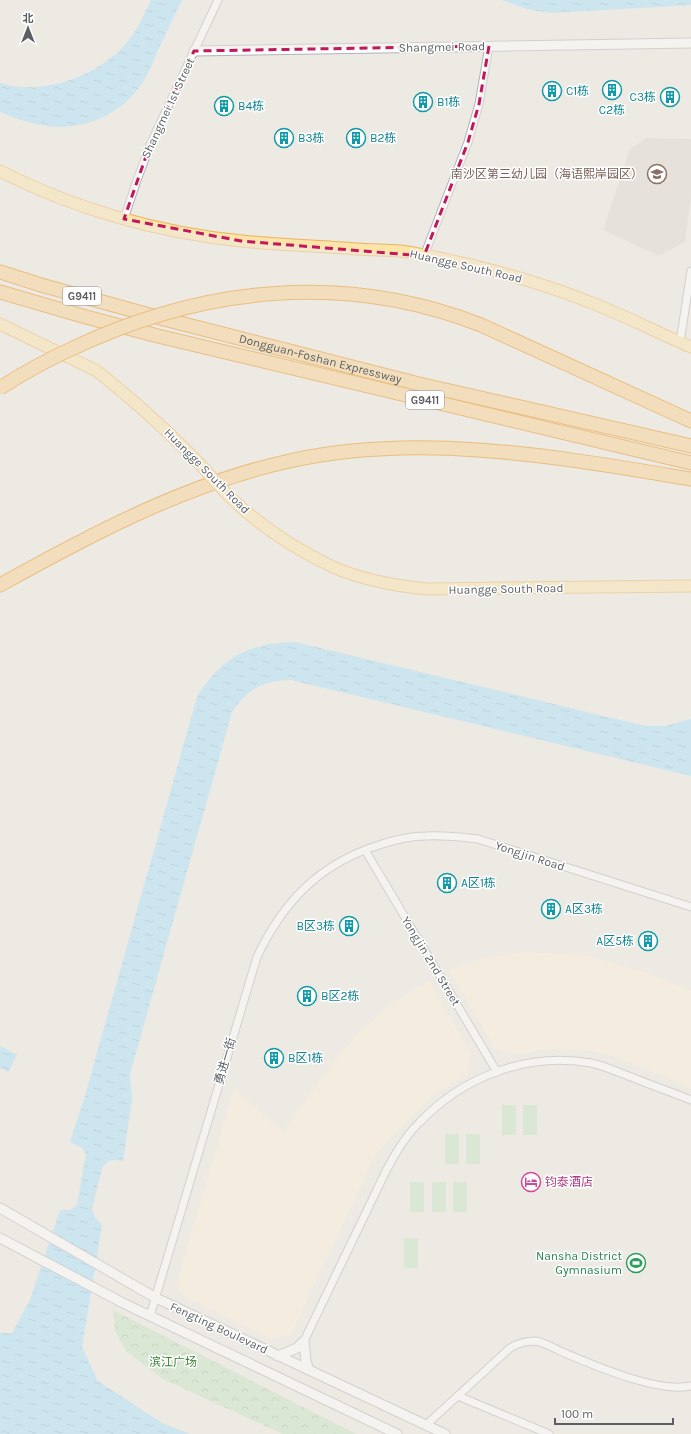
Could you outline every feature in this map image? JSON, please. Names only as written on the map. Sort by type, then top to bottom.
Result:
[{"type":"highway","name":"Dongguan-Foshan Expressway","points":[[0,272],[41,285],[164,319],[419,384],[691,446]]},
{"type":"highway","name":"Dongguan-Foshan Expressway","points":[[0,292],[158,336],[691,463]]},
{"type":"highway","points":[[0,388],[68,350],[108,332],[172,311],[205,302],[249,295],[285,292],[317,292],[380,297],[452,314],[481,325],[691,421]]},
{"type":"highway","points":[[0,585],[89,536],[165,502],[251,471],[320,455],[388,449],[434,448],[497,451],[563,459],[691,479]]},
{"type":"main road","name":"Huangge South Road","points":[[0,171],[53,195],[85,207],[124,219],[202,236],[241,241],[400,251],[497,272],[544,285],[590,302],[636,321],[691,347]]},
{"type":"main road","name":"Huangge South Road","points":[[0,324],[97,371],[135,402],[171,435],[206,469],[229,495],[256,520],[301,550],[333,567],[372,581],[428,589],[691,586]]},
{"type":"street","name":"Shangmei 1st Street","points":[[124,219],[150,145],[218,0]]},
{"type":"street","name":"Shangmei Road","points":[[194,51],[691,43]]},
{"type":"street","points":[[424,256],[468,142],[479,104],[489,46]]},
{"type":"street","points":[[680,342],[691,271]]},
{"type":"street","name":"Yongjin Road","points":[[365,850],[398,839],[425,836],[451,836],[478,839],[691,907]]},
{"type":"street","name":"Yongjin 2nd Street","points":[[365,850],[497,1072]]},
{"type":"street","name":"勇进一街","points":[[150,1316],[257,957],[271,929],[280,916],[312,881],[330,867],[365,850]]},
{"type":"street","points":[[278,1356],[297,1348],[304,1341],[387,1169],[406,1137],[419,1122],[447,1098],[479,1078],[516,1066],[535,1062],[554,1060],[574,1061],[611,1069],[691,1100]]},
{"type":"street","name":"Fengting Boulevard","points":[[0,1208],[156,1298],[445,1434]]},
{"type":"street","name":"Fengting Boulevard","points":[[0,1238],[123,1303],[397,1434]]},
{"type":"street","points":[[304,1341],[306,1362],[309,1370]]},
{"type":"street","points":[[426,1426],[510,1348],[524,1342],[538,1341],[585,1362],[646,1382],[666,1387],[691,1386]]},
{"type":"street","points":[[458,1396],[549,1434]]},
{"type":"highlighted area","points":[[489,46],[479,104],[468,142],[424,256],[241,241],[124,219],[150,145],[194,51]]},
{"type":"shaded area","name":"南沙区第三幼儿园（海语熙岸园区）","points":[[646,138],[691,139],[691,198],[685,242],[659,256],[603,230],[630,149]]},
{"type":"shaded area","points":[[522,952],[568,954],[591,957],[641,971],[691,990],[691,1088],[616,1057],[591,1051],[553,1049],[515,1055],[496,1050],[449,970],[484,958]]},
{"type":"shaded area","points":[[429,980],[470,1053],[467,1075],[433,1095],[377,1152],[291,1334],[271,1339],[184,1296],[176,1286],[234,1089],[283,1132],[339,1055],[355,1037],[389,1005]]},
{"type":"green space","points":[[502,1105],[516,1105],[516,1135],[502,1135]]},
{"type":"green space","points":[[523,1105],[537,1105],[537,1135],[523,1135]]},
{"type":"green space","points":[[445,1134],[459,1134],[459,1164],[445,1164]]},
{"type":"green space","points":[[466,1134],[480,1134],[480,1164],[466,1164]]},
{"type":"green space","points":[[410,1182],[424,1182],[424,1212],[410,1212]]},
{"type":"green space","points":[[432,1182],[446,1182],[446,1212],[432,1212]]},
{"type":"green space","points":[[453,1182],[467,1182],[467,1212],[453,1212]]},
{"type":"green space","points":[[404,1238],[418,1238],[418,1268],[404,1268]]},
{"type":"green space","name":"滨江广场","points":[[113,1310],[356,1434],[283,1434],[163,1379],[126,1351],[115,1331]]},
{"type":"water","points":[[151,0],[182,0],[144,80],[125,103],[113,112],[86,124],[56,127],[20,120],[0,112],[0,83],[15,86],[48,86],[81,76],[109,59],[126,44],[138,26]]},
{"type":"water","points":[[501,0],[691,0],[691,5],[552,13],[530,10]]},
{"type":"water","points":[[295,642],[645,726],[665,726],[691,719],[691,776],[291,680],[281,680],[264,684],[257,687],[244,697],[232,712],[130,1074],[132,1100],[123,1161],[111,1160],[102,1168],[92,1209],[94,1216],[102,1225],[82,1347],[98,1381],[162,1423],[190,1434],[0,1434],[0,1333],[12,1333],[30,1300],[60,1210],[70,1210],[77,1205],[86,1154],[82,1148],[70,1142],[84,1099],[197,697],[206,683],[216,672],[238,655],[263,645]]},
{"type":"water","points":[[0,1046],[17,1055],[8,1072],[0,1068]]},
{"type":"place","name":"C2栋","points":[[612,90]]},
{"type":"place","name":"C1栋","points":[[552,91]]},
{"type":"place","name":"C3栋","points":[[670,97]]},
{"type":"place","name":"B1栋","points":[[423,102]]},
{"type":"place","name":"B4栋","points":[[224,106]]},
{"type":"place","name":"B3栋","points":[[284,138]]},
{"type":"place","name":"B2栋","points":[[356,138]]},
{"type":"place","name":"南沙区第三幼儿园（海语熙岸园区）","points":[[657,174]]},
{"type":"place","name":"A区1栋","points":[[447,883]]},
{"type":"place","name":"A区3栋","points":[[551,909]]},
{"type":"place","name":"B区3栋","points":[[349,926]]},
{"type":"place","name":"A区5栋","points":[[648,941]]},
{"type":"place","name":"B区2栋","points":[[307,996]]},
{"type":"place","name":"B区1栋","points":[[274,1058]]},
{"type":"place","name":"钧泰酒店","points":[[531,1182]]},
{"type":"place","name":"Nansha District Gymnasium","points":[[636,1263]]}]
